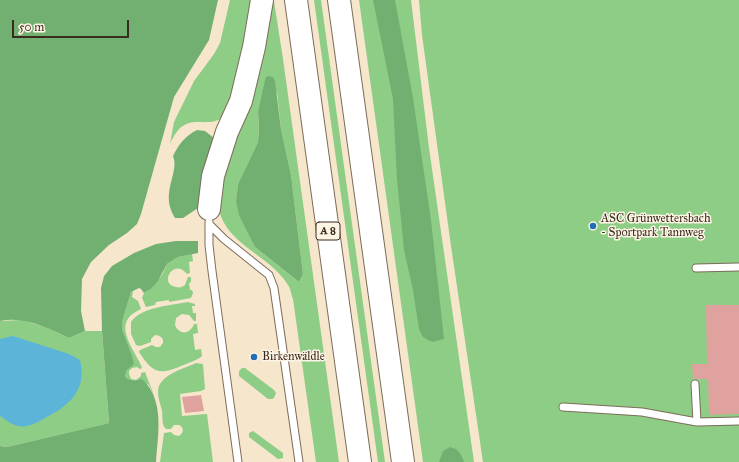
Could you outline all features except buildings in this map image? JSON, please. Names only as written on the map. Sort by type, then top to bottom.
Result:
[{"type":"highway","points":[[209,217],[213,176],[227,132],[241,101],[254,47],[262,0]]},
{"type":"highway","name":"A 8","points":[[296,0],[360,462]]},
{"type":"highway","points":[[339,0],[403,462]]},
{"type":"lane","points":[[209,217],[209,245],[212,271],[238,462]]},
{"type":"lane","points":[[209,217],[224,239],[269,275],[274,288],[299,462]]},
{"type":"lane","points":[[696,268],[739,267]]},
{"type":"lane","points":[[695,384],[697,422]]},
{"type":"lane","points":[[563,407],[642,412],[697,422],[739,421]]},
{"type":"green space","points":[[0,0],[218,0],[209,40],[174,97],[137,224],[109,245],[91,262],[82,279],[81,311],[85,331],[69,338],[36,324],[18,320],[0,321]]},
{"type":"green space","points":[[230,0],[255,0],[243,67],[225,116],[210,122],[189,123],[183,126],[176,133],[170,144],[174,122],[194,81],[214,54],[220,43]]},
{"type":"green space","points":[[270,0],[274,1],[339,462],[316,462],[293,299],[289,287],[271,266],[231,232],[224,222],[219,210],[218,198]],"holes":[[[277,92],[281,129],[291,175],[303,274],[299,282],[255,247],[236,201],[238,184],[258,142],[258,112]]]},
{"type":"green space","points":[[314,0],[321,0],[385,462],[378,462]]},
{"type":"green space","points":[[359,0],[411,0],[429,148],[474,462],[423,462]]},
{"type":"green space","points":[[373,0],[395,0],[413,98],[431,220],[444,339],[433,342],[423,337],[419,329],[413,290],[404,250],[397,179],[393,99]]},
{"type":"green space","name":"ASC Grünwettersbach - Sportpark Tannweg","points":[[419,0],[739,0],[739,462],[483,462],[451,246],[422,35]]},
{"type":"green space","points":[[266,77],[273,77],[275,81],[281,129],[291,175],[303,274],[299,282],[255,247],[239,215],[236,201],[238,184],[258,142],[258,112],[265,80]]},
{"type":"green space","points":[[197,130],[205,131],[214,138],[198,208],[183,218],[175,218],[169,200],[169,192],[174,169],[173,156],[183,141]]},
{"type":"green space","points":[[176,241],[198,241],[198,253],[178,257],[167,264],[158,281],[151,289],[144,293],[139,288],[131,292],[122,322],[122,329],[134,364],[127,370],[125,376],[135,381],[142,379],[149,387],[157,407],[159,429],[156,462],[0,462],[0,446],[7,447],[109,423],[102,331],[101,288],[104,276],[112,266],[134,253],[156,244]]},
{"type":"green space","points":[[192,254],[193,261],[189,262],[190,273],[187,274],[177,268],[170,273],[168,277],[168,281],[171,285],[182,287],[185,285],[188,277],[191,277],[191,282],[189,283],[190,290],[192,290],[193,293],[191,298],[169,302],[169,300],[156,302],[155,305],[146,307],[142,298],[144,293],[151,289],[162,275],[167,264],[178,257]]},
{"type":"green space","points":[[133,291],[132,297],[138,301],[141,309],[130,316],[126,322],[125,328],[126,335],[142,368],[132,368],[129,371],[129,374],[131,379],[136,380],[141,376],[141,373],[145,372],[155,398],[149,385],[140,380],[134,381],[130,380],[125,376],[127,370],[133,364],[132,355],[122,329],[122,322],[131,292]]},
{"type":"green space","points":[[188,302],[195,304],[195,306],[192,306],[193,313],[196,313],[196,321],[194,321],[189,315],[182,314],[176,318],[175,325],[179,331],[187,332],[194,324],[197,324],[198,333],[193,334],[195,350],[201,349],[202,356],[195,361],[167,371],[152,368],[139,352],[140,350],[152,345],[160,347],[163,343],[162,338],[155,335],[151,339],[151,342],[140,346],[136,345],[131,334],[131,322],[142,313],[149,310]]},
{"type":"green space","points":[[22,320],[45,327],[69,338],[85,331],[102,331],[109,423],[7,447],[0,446],[0,321]]},
{"type":"green space","points":[[196,363],[203,364],[205,389],[180,394],[182,416],[207,414],[213,462],[160,462],[164,433],[171,432],[174,435],[179,436],[183,430],[179,425],[174,425],[171,429],[166,429],[164,427],[158,395],[159,386],[162,381],[172,373]]},
{"type":"green space","points":[[242,368],[245,368],[274,390],[276,393],[274,398],[268,399],[239,376],[239,371]]},
{"type":"green space","points":[[253,431],[283,453],[283,458],[278,459],[249,437],[249,433]]},
{"type":"green space","points":[[450,447],[459,452],[464,462],[439,462],[443,451]]},
{"type":"water","points":[[13,336],[69,354],[80,360],[82,371],[79,388],[69,402],[54,413],[36,423],[26,426],[14,425],[0,416],[0,339]]},
{"type":"place","name":"ASC Grünwettersbach - Sportpark Tannweg","points":[[593,226]]},
{"type":"place","name":"Birkenwäldle","points":[[254,357]]}]
